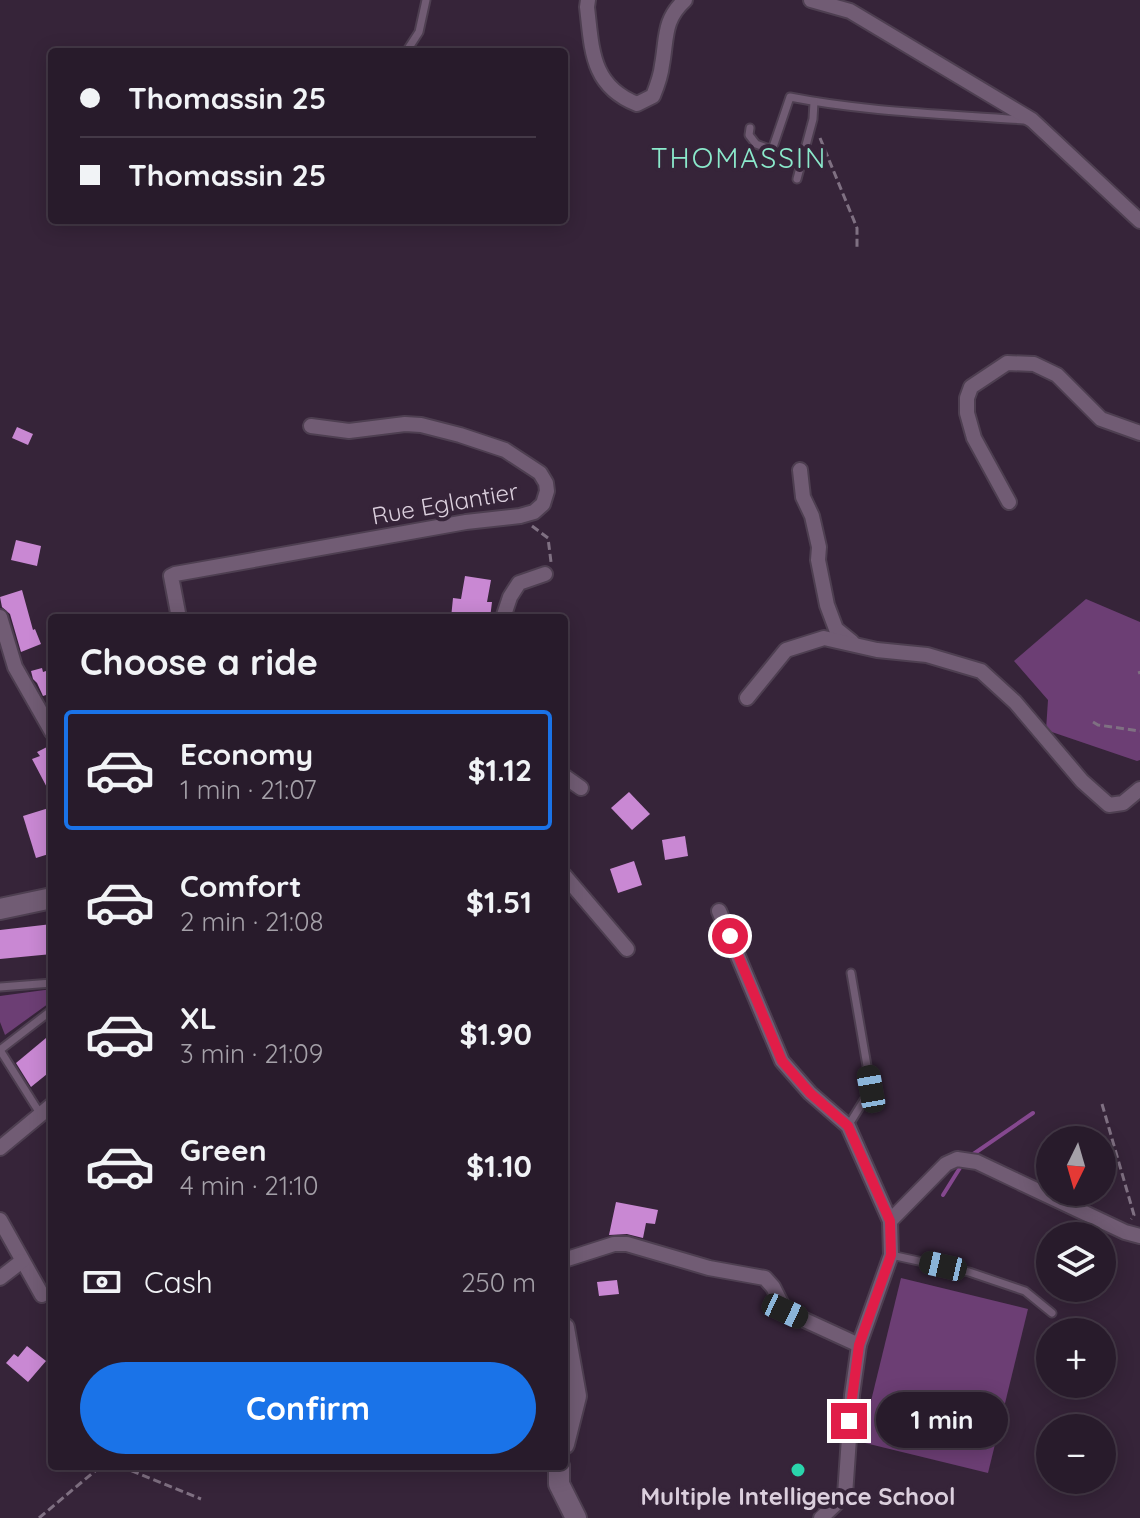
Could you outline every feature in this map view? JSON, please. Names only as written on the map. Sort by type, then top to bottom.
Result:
[{"type":"street","points":[[588,0],[594,61],[603,80],[622,98],[637,104],[653,96],[662,68],[666,29],[670,17],[685,0]]},
{"type":"street","points":[[811,0],[850,11],[1032,120],[1140,221]]},
{"type":"street","points":[[1009,502],[974,438],[967,413],[971,387],[1007,363],[1034,364],[1057,375],[1101,419],[1140,433]]},
{"type":"street","name":"Rue Eglantier","points":[[178,614],[171,576],[175,574],[466,522],[520,516],[534,512],[543,504],[547,491],[540,473],[505,450],[460,435],[405,424],[349,431],[311,426]]},
{"type":"street","points":[[800,470],[803,497],[812,516],[819,547],[818,560],[827,605],[836,629],[855,645]]},
{"type":"street","points":[[504,614],[519,583],[545,574]]},
{"type":"street","points":[[0,617],[15,667],[48,725]]},
{"type":"street","points":[[747,698],[786,650],[824,638],[877,650],[927,655],[981,671],[1015,702],[1082,781],[1109,805],[1123,803],[1140,789]]},
{"type":"street","points":[[568,779],[581,788]]},
{"type":"street","points":[[568,880],[627,949]]},
{"type":"street","points":[[0,909],[48,899]]},
{"type":"street","points":[[719,911],[782,1061],[810,1093],[848,1126],[890,1221],[891,1255],[859,1345],[850,1408],[845,1495],[821,1518]]},
{"type":"street","points":[[0,1148],[46,1110]]},
{"type":"street","points":[[890,1221],[946,1164],[957,1159],[977,1162],[1125,1232],[1140,1236]]},
{"type":"street","points":[[0,1220],[42,1295]]},
{"type":"street","points":[[568,1259],[614,1244],[627,1244],[709,1268],[765,1278],[785,1311],[859,1345]]},
{"type":"street","points":[[0,1278],[22,1261]]},
{"type":"street","points":[[568,1351],[576,1396],[568,1428]]},
{"type":"street","points":[[559,1470],[559,1484],[576,1518]]},
{"type":"lane","points":[[409,48],[419,32],[426,0]]},
{"type":"lane","points":[[750,128],[749,135],[756,144],[772,150],[790,97],[814,102],[1032,120]]},
{"type":"lane","points":[[797,179],[813,119],[814,102]]},
{"type":"lane","points":[[848,1126],[871,1089],[851,973]]},
{"type":"lane","points":[[0,987],[48,983]]},
{"type":"lane","points":[[46,1110],[0,1050],[48,1013]]},
{"type":"lane","points":[[891,1255],[969,1272],[1025,1291],[1052,1313]]},
{"type":"path","points":[[813,119],[857,228],[857,248]]},
{"type":"path","points":[[520,516],[548,538],[552,560],[545,574]]},
{"type":"path","points":[[1093,722],[1140,731]]},
{"type":"path","points":[[1102,1104],[1134,1215],[1125,1232]]},
{"type":"path","points":[[39,1518],[96,1470]]},
{"type":"path","points":[[130,1470],[201,1499]]},
{"type":"shaded area","points":[[1086,599],[1140,622],[1140,760],[1137,761],[1046,730],[1048,700],[1014,661]]},
{"type":"shaded area","points":[[48,990],[48,1004],[5,1035],[0,1022],[0,996]]},
{"type":"shaded area","points":[[901,1278],[1028,1309],[988,1473],[861,1442]]},
{"type":"building","points":[[17,427],[33,434],[28,445],[12,438]]},
{"type":"building","points":[[16,540],[41,546],[37,566],[11,560]]},
{"type":"building","points":[[465,576],[491,580],[487,602],[492,602],[490,614],[451,614],[453,598],[461,599]]},
{"type":"building","points":[[22,590],[33,630],[41,644],[21,652],[10,614],[2,607],[0,597]]},
{"type":"building","points":[[42,668],[43,672],[48,670],[48,694],[43,696],[31,671]]},
{"type":"building","points":[[48,746],[48,789],[32,759],[40,756],[37,752]]},
{"type":"building","points":[[629,792],[650,814],[632,830],[611,808]]},
{"type":"building","points":[[48,808],[48,854],[36,858],[23,816]]},
{"type":"building","points":[[685,836],[688,856],[665,860],[662,840]]},
{"type":"building","points":[[634,861],[642,885],[618,893],[610,869]]},
{"type":"building","points":[[48,924],[48,954],[0,959],[0,930]]},
{"type":"building","points":[[48,1036],[48,1073],[31,1087],[16,1063]]},
{"type":"building","points":[[616,1202],[658,1210],[655,1224],[646,1223],[643,1238],[627,1234],[609,1235]]},
{"type":"building","points":[[617,1280],[619,1294],[599,1296],[597,1282]]},
{"type":"building","points":[[27,1346],[46,1361],[28,1382],[6,1363],[14,1354],[18,1357]]},
{"type":"waterway","points":[[969,1157],[1033,1113]]},
{"type":"waterway","points":[[943,1195],[963,1163]]},
{"type":"place","name":"Multiple Intelligence School","points":[[798,1470]]},
{"type":"district","name":"THOMASSIN","points":[[739,158]]},
{"type":"route","points":[[730,936],[782,1061],[810,1093],[848,1126],[890,1221],[891,1255],[859,1345],[849,1421]]}]
